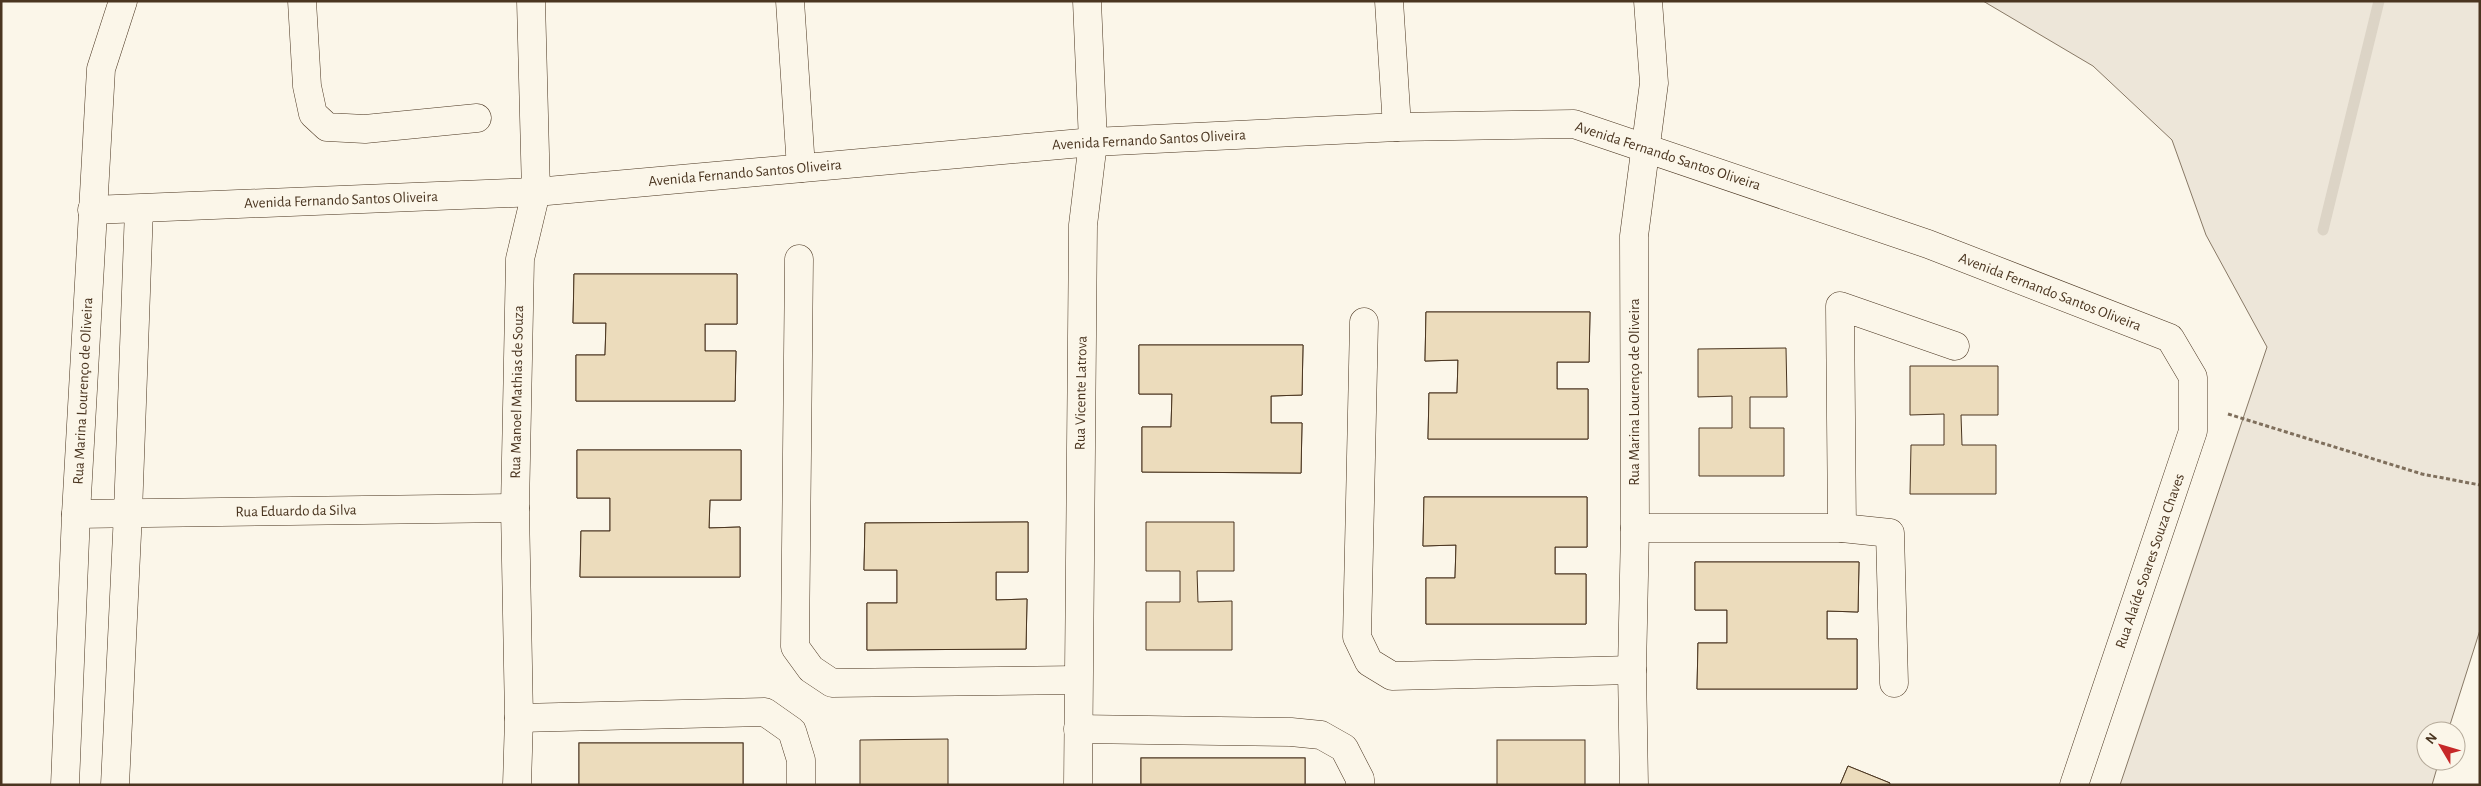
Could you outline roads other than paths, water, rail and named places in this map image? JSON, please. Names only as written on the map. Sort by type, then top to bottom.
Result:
[{"type":"street","name":"Rua Marina Lourenço de Oliveira","points":[[66,785],[76,514],[92,210],[102,69],[122,1]]},
{"type":"street","points":[[302,1],[307,86],[313,114],[327,127],[365,129],[477,118]]},
{"type":"street","name":"Rua Manoel Mathias de Souza","points":[[517,785],[519,718],[515,508],[520,259],[536,192],[531,1]]},
{"type":"street","points":[[790,1],[801,168]]},
{"type":"street","name":"Rua Vicente Latrova","points":[[1078,785],[1077,680],[1083,225],[1093,142],[1088,1]]},
{"type":"street","points":[[1389,1],[1397,127]]},
{"type":"street","name":"Rua Marina Lourenço de Oliveira","points":[[1634,785],[1632,670],[1635,528],[1634,236],[1654,83],[1648,1]]},
{"type":"street","name":"Avenida Fernando Santos Oliveira","points":[[92,210],[536,192],[1093,142],[1397,127],[1574,124],[1928,244],[2170,338]]},
{"type":"street","points":[[115,785],[128,513],[139,209]]},
{"type":"street","points":[[799,259],[795,646],[811,668],[832,683],[1077,680]]},
{"type":"street","points":[[1842,528],[1840,306],[1955,346]]},
{"type":"street","points":[[1364,322],[1357,637],[1369,662],[1392,676],[1632,670]]},
{"type":"street","name":"Rua Alaíde Soares Souza Chaves","points":[[2074,785],[2193,431],[2193,377],[2170,338]]},
{"type":"street","name":"Rua Eduardo da Silva","points":[[76,514],[515,508]]},
{"type":"street","points":[[1635,528],[1842,528],[1890,533],[1894,683]]},
{"type":"street","points":[[519,718],[766,712],[792,731],[801,760],[800,785]]},
{"type":"street","points":[[1078,728],[1291,732],[1321,735],[1344,748],[1360,780],[1360,785]]},
{"type":"waterway","points":[[2323,230],[2379,1]]}]
